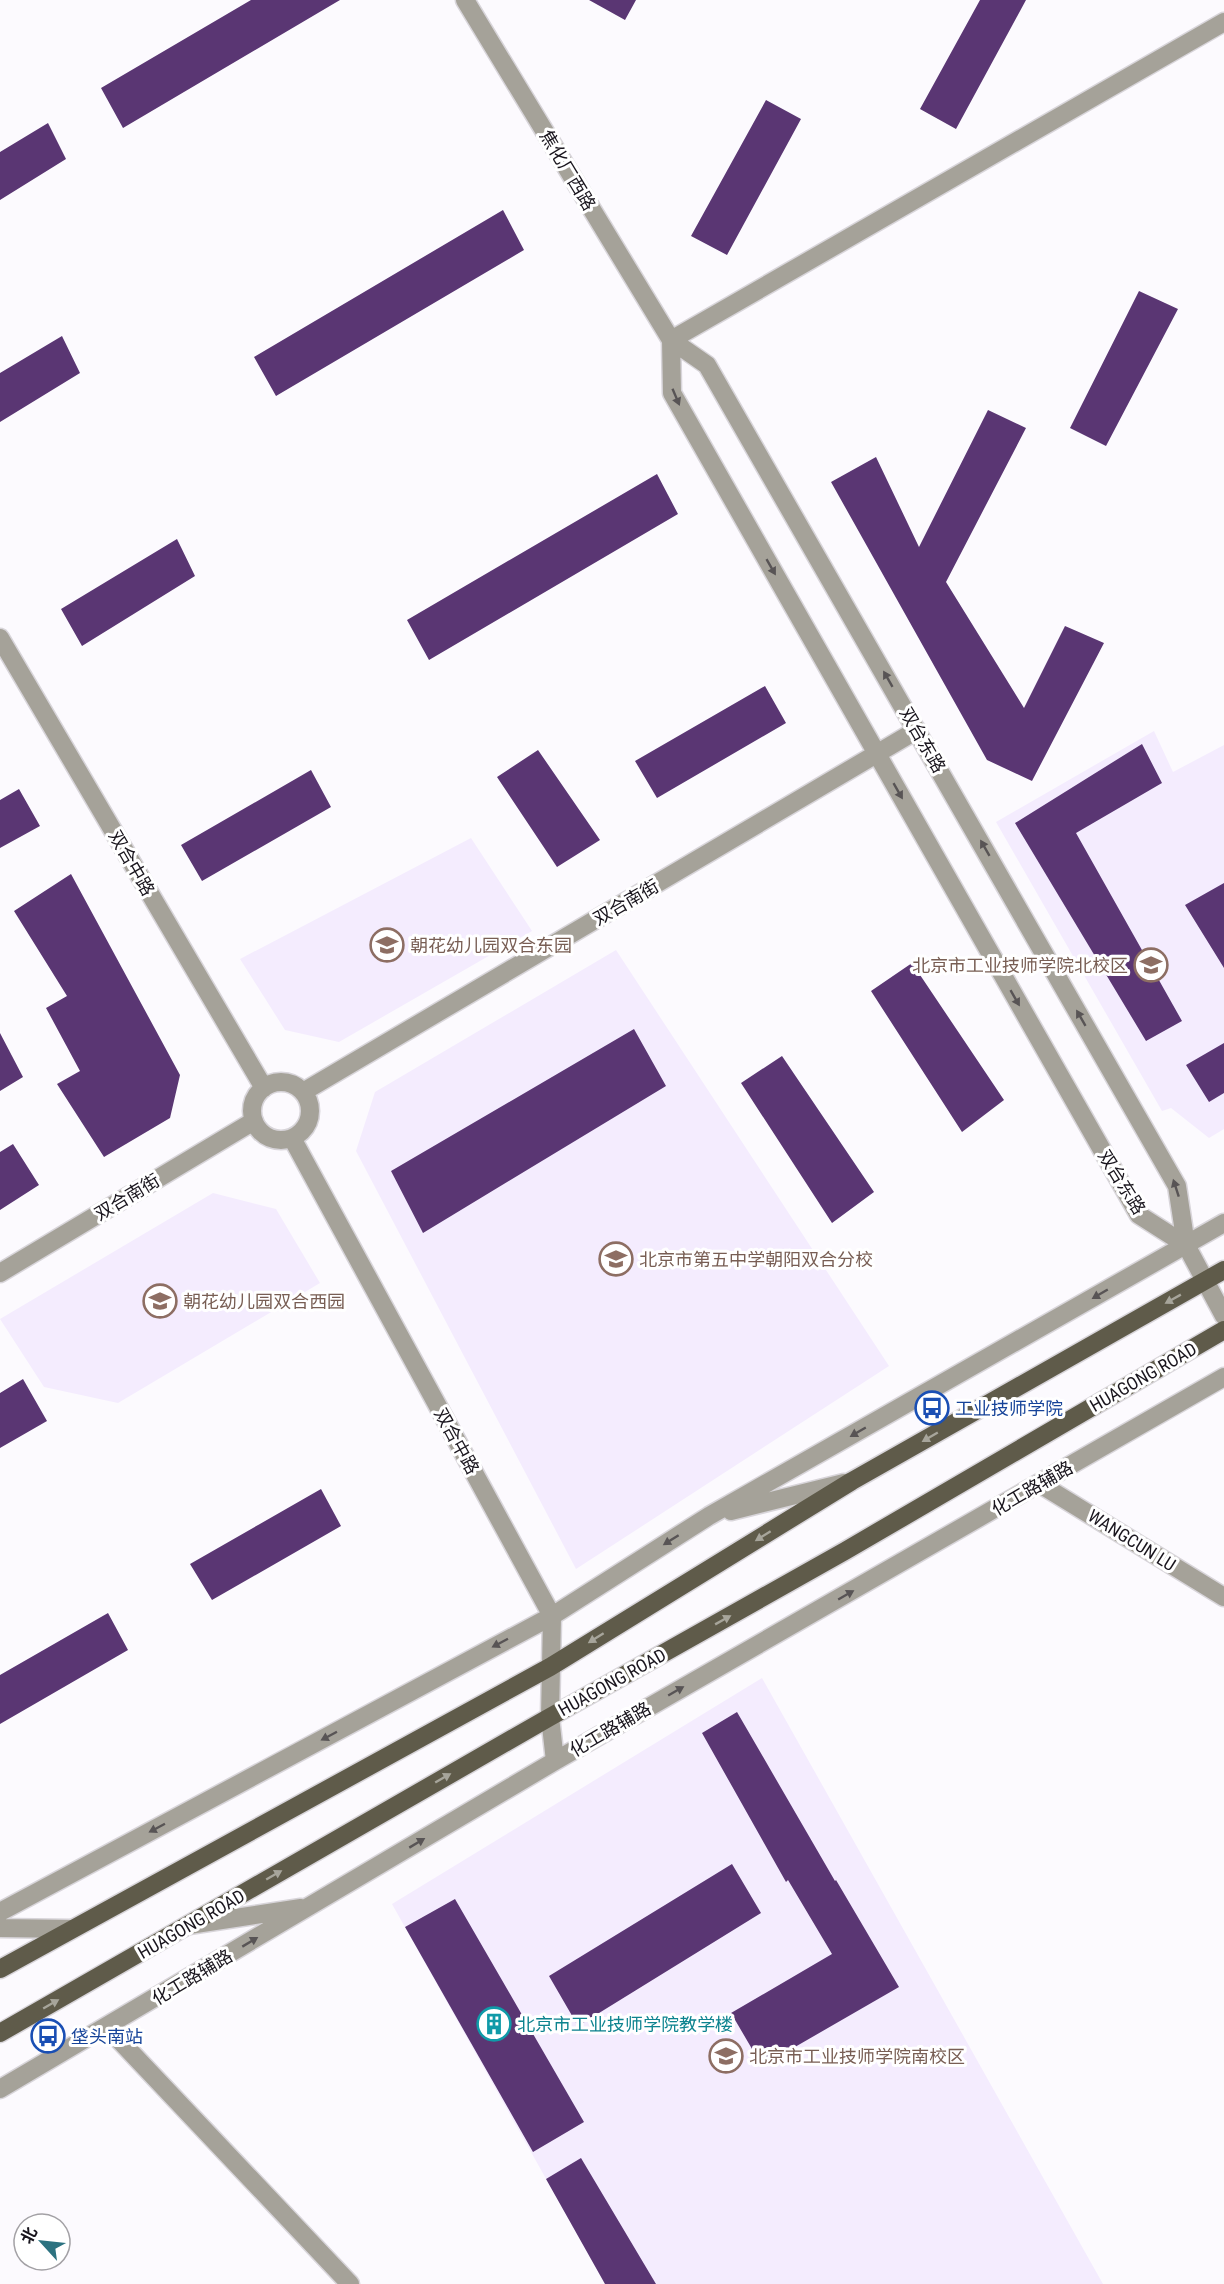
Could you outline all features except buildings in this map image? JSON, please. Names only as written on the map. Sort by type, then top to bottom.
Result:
[{"type":"main road","points":[[0,1969],[550,1666],[852,1481],[1224,1270]]},
{"type":"main road","name":"HUAGONG ROAD","points":[[0,2033],[550,1717],[845,1551],[1224,1330]]},
{"type":"street","name":"焦化厂西路","points":[[465,0],[671,340]]},
{"type":"street","points":[[671,340],[1224,22]]},
{"type":"street","name":"双台东路","points":[[671,340],[707,365],[1177,1186],[1186,1245]]},
{"type":"street","name":"双台东路","points":[[671,340],[672,393],[1139,1215],[1186,1245]]},
{"type":"street","name":"双合中路","points":[[0,638],[264,1088]]},
{"type":"street","name":"双合南街","points":[[303,1092],[917,730]]},
{"type":"street","points":[[279,1082],[288,1083],[303,1092],[308,1100],[309,1118],[306,1127],[292,1138],[273,1139],[258,1129],[254,1121],[253,1103],[264,1088],[279,1082]]},
{"type":"street","name":"双合南街","points":[[0,1273],[254,1121]]},
{"type":"street","name":"双合中路","points":[[292,1138],[552,1616]]},
{"type":"street","points":[[0,1912],[552,1616],[709,1516],[1224,1223]]},
{"type":"street","points":[[1186,1245],[1224,1316]]},
{"type":"street","name":"化工路辅路","points":[[0,2089],[555,1761],[1224,1377]]},
{"type":"street","points":[[709,1516],[852,1481]]},
{"type":"street","name":"WANGCUN LU","points":[[1040,1484],[1224,1597]]},
{"type":"street","points":[[552,1616],[550,1717],[555,1761]]},
{"type":"street","points":[[188,1925],[310,1906]]},
{"type":"street","points":[[0,1928],[71,1929]]},
{"type":"street","points":[[106,2027],[350,2284]]},
{"type":"shaded area","name":"北京市工业技师学院北校区","points":[[1154,731],[1173,772],[1224,745],[1224,1129],[1209,1138],[1171,1108],[1162,1111],[996,822]]},
{"type":"shaded area","name":"朝花幼儿园双合东园","points":[[471,838],[532,931],[339,1042],[285,1030],[240,959]]},
{"type":"shaded area","name":"北京市第五中学朝阳双合分校","points":[[616,950],[889,1366],[576,1569],[356,1151],[375,1092]]},
{"type":"shaded area","name":"朝花幼儿园双合西园","points":[[213,1193],[276,1209],[320,1283],[118,1403],[44,1387],[0,1319]]},
{"type":"shaded area","name":"北京市工业技师学院南校区","points":[[762,1678],[1103,2284],[605,2284],[392,1904]]},
{"type":"place","name":"朝花幼儿园双合东园","points":[[387,945]]},
{"type":"place","name":"北京市工业技师学院北校区","points":[[1151,965]]},
{"type":"place","name":"北京市第五中学朝阳双合分校","points":[[616,1259]]},
{"type":"place","name":"朝花幼儿园双合西园","points":[[160,1301]]},
{"type":"place","name":"工业技师学院","points":[[932,1408]]},
{"type":"place","name":"北京市工业技师学院教学楼","points":[[494,2024]]},
{"type":"place","name":"垡头南站","points":[[48,2036]]},
{"type":"place","name":"北京市工业技师学院南校区","points":[[726,2056]]}]
